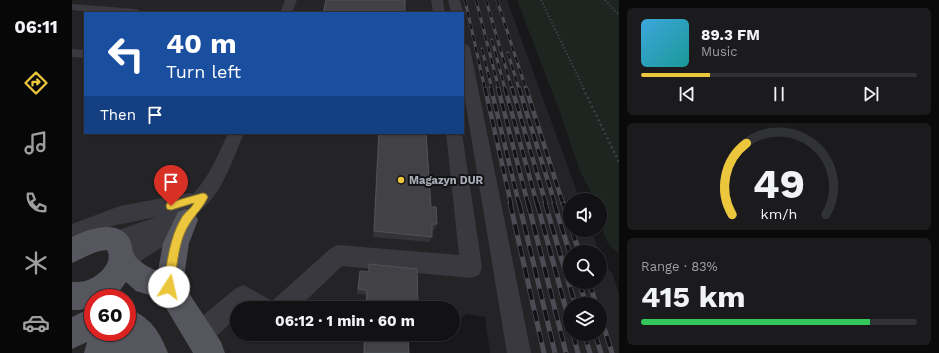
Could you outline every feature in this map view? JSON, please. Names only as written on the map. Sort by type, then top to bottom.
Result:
[{"type":"main road","points":[[186,220],[175,247],[169,287],[204,344]]},
{"type":"main road","points":[[73,240],[102,238],[118,251],[146,281],[169,287]]},
{"type":"main road","points":[[72,334],[83,301],[110,280],[118,269],[118,251]]},
{"type":"main road","points":[[136,327],[153,353]]},
{"type":"main road","points":[[99,353],[102,341]]},
{"type":"main road","points":[[119,341],[125,353]]},
{"type":"lane","points":[[286,12],[291,0]]},
{"type":"lane","points":[[437,0],[439,12]]},
{"type":"lane","points":[[454,0],[457,12]]},
{"type":"lane","points":[[72,8],[123,12]]},
{"type":"lane","points":[[72,53],[84,54]]},
{"type":"lane","points":[[464,58],[519,353]]},
{"type":"lane","points":[[118,251],[186,220],[197,209],[214,181],[236,134]]},
{"type":"lane","points":[[289,301],[338,255],[471,267],[454,134]]},
{"type":"lane","points":[[73,240],[87,226],[127,213],[171,206],[203,197]]},
{"type":"lane","points":[[118,251],[138,233],[168,220],[189,208],[203,197]]},
{"type":"lane","points":[[240,301],[244,296],[252,301]]},
{"type":"lane","points":[[204,344],[230,313]]},
{"type":"path","points":[[541,0],[619,162]]},
{"type":"path","points":[[605,0],[619,15]]},
{"type":"shaded area","points":[[72,0],[507,0],[577,193],[563,193],[563,237],[594,237],[596,245],[563,245],[563,289],[607,289],[607,266],[612,273],[619,293],[619,353],[490,353],[485,317],[467,314],[460,318],[460,301],[230,301],[230,341],[404,341],[405,353],[72,353]]},
{"type":"shaded area","points":[[517,0],[619,0],[619,253],[613,249],[605,237],[607,237],[607,193],[591,193],[580,171],[560,112]]},
{"type":"building","points":[[326,0],[405,0],[405,12],[323,12]]},
{"type":"building","name":"Magazyn DUR","points":[[379,134],[426,134],[431,207],[436,207],[437,224],[432,224],[432,237],[374,231]]},
{"type":"building","points":[[369,264],[417,269],[418,301],[366,301],[367,290],[358,289],[360,271],[369,272]]},
{"type":"building","points":[[365,341],[408,341],[409,353],[364,353]]},
{"type":"railway","points":[[465,0],[485,89]]},
{"type":"railway","points":[[476,0],[499,89]]},
{"type":"railway","points":[[486,0],[512,89]]},
{"type":"railway","points":[[497,0],[526,89]]},
{"type":"railway","points":[[492,40],[505,89]]},
{"type":"railway","points":[[482,49],[492,89]]},
{"type":"railway","points":[[508,53],[519,89]]},
{"type":"railway","points":[[485,88],[511,204]]},
{"type":"railway","points":[[491,88],[519,204]]},
{"type":"railway","points":[[498,88],[528,204]]},
{"type":"railway","points":[[505,88],[537,204]]},
{"type":"railway","points":[[512,88],[546,204]]},
{"type":"railway","points":[[519,88],[555,204]]},
{"type":"railway","points":[[526,88],[563,204]]},
{"type":"railway","points":[[510,203],[544,353]]},
{"type":"railway","points":[[519,203],[555,353]]},
{"type":"railway","points":[[528,203],[566,353]]},
{"type":"railway","points":[[537,203],[563,298]]},
{"type":"railway","points":[[545,203],[573,297]]},
{"type":"railway","points":[[554,203],[567,245]]},
{"type":"railway","points":[[574,237],[577,245]]},
{"type":"railway","points":[[581,289],[584,297]]},
{"type":"railway","points":[[591,289],[594,297]]},
{"type":"railway","points":[[607,337],[612,353]]},
{"type":"railway","points":[[575,341],[578,353]]},
{"type":"railway","points":[[586,341],[590,353]]},
{"type":"railway","points":[[597,341],[601,353]]},
{"type":"place","name":"Magazyn DUR","points":[[401,180]]},
{"type":"route","points":[[169,287],[174,251],[179,235],[186,220],[197,209],[203,197],[171,206]]}]
